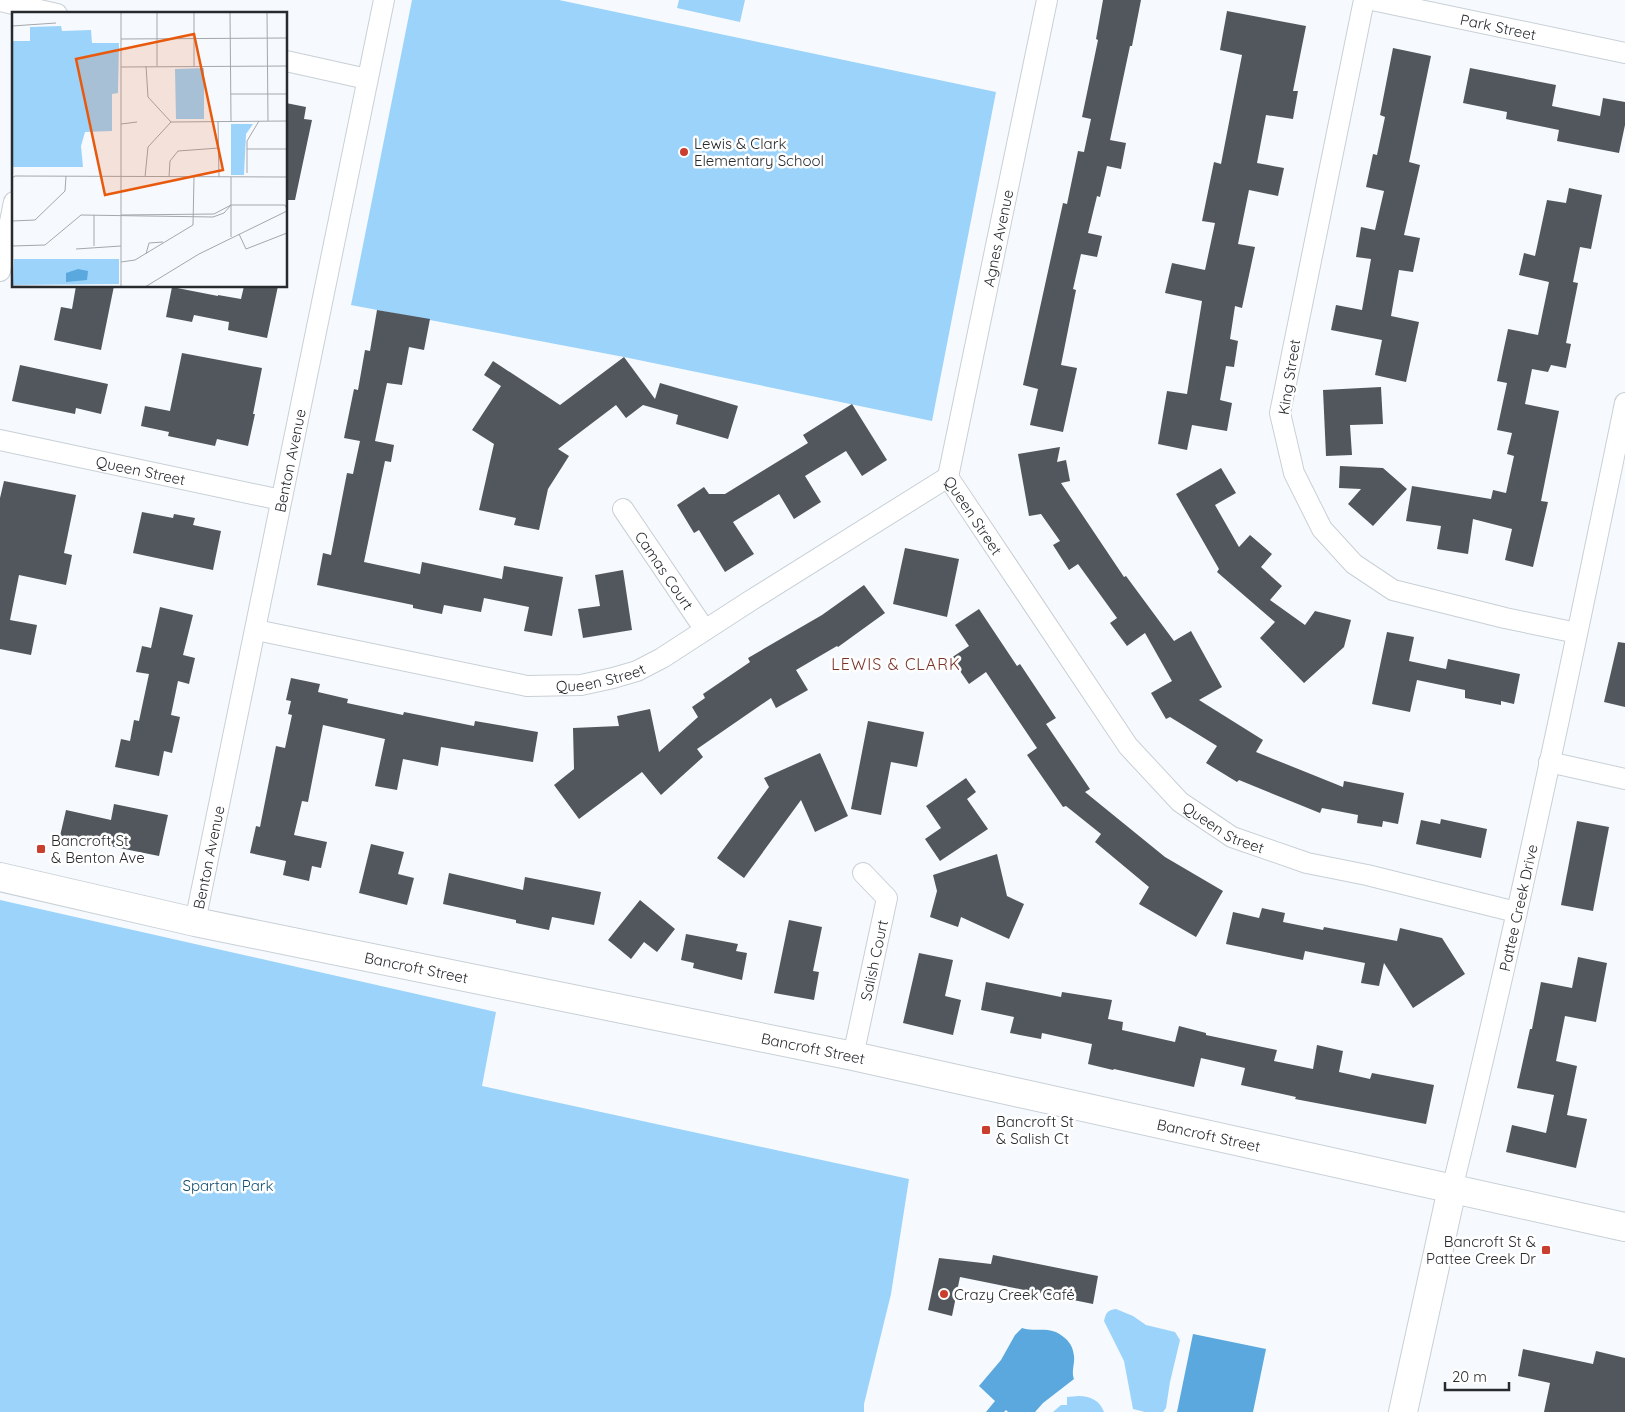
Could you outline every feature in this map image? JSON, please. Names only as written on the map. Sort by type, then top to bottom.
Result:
[{"type":"street","name":"Benton Avenue","points":[[195,922],[384,0]]},
{"type":"street","name":"Agnes Avenue","points":[[948,477],[1048,0]]},
{"type":"street","name":"King Street","points":[[1364,0],[1280,413],[1294,473],[1322,529],[1354,564],[1394,590],[1505,618],[1577,633]]},
{"type":"street","name":"Park Street","points":[[1372,0],[1625,53]]},
{"type":"street","points":[[0,1],[54,10]]},
{"type":"street","points":[[288,61],[367,79]]},
{"type":"street","points":[[0,271],[12,212]]},
{"type":"street","name":"Pattee Creek Drive","points":[[1403,1412],[1516,912],[1625,403]]},
{"type":"street","name":"Queen Street","points":[[0,440],[282,500]]},
{"type":"street","name":"Queen Street","points":[[256,630],[527,686],[581,685],[637,671],[662,658],[948,477],[1128,746],[1180,802],[1232,837],[1306,863],[1367,874],[1516,912]]},
{"type":"street","name":"Camas Court","points":[[623,509],[705,630]]},
{"type":"street","points":[[1549,762],[1625,779]]},
{"type":"street","name":"Salish Court","points":[[853,1056],[887,898],[864,873]]},
{"type":"street","name":"Bancroft Street","points":[[0,877],[195,922],[853,1056],[1625,1227]]},
{"type":"green space","name":"Lewis & Clark Elementary School","points":[[412,0],[559,0],[996,92],[932,421],[624,357],[351,305]]},
{"type":"green space","points":[[679,0],[745,0],[740,22],[677,8]]},
{"type":"green space","name":"Spartan Park","points":[[0,900],[496,1012],[482,1086],[909,1179],[891,1294],[864,1404],[864,1412],[0,1412]]},
{"type":"green space","points":[[1116,1309],[1133,1316],[1146,1325],[1175,1332],[1180,1340],[1166,1408],[1163,1412],[1145,1412],[1133,1409],[1124,1361],[1104,1321],[1107,1312]]},
{"type":"green space","points":[[1079,1396],[1094,1400],[1104,1412],[1053,1412],[1061,1405],[1067,1405],[1067,1397]]},
{"type":"shaded area","points":[[1022,1328],[1050,1330],[1066,1339],[1072,1346],[1074,1353],[1074,1379],[1043,1403],[1035,1412],[1008,1412],[1006,1410],[1004,1412],[986,1412],[995,1401],[979,1386],[1001,1360],[1015,1335]]},
{"type":"shaded area","points":[[1193,1334],[1266,1349],[1253,1412],[1177,1412]]},
{"type":"building","points":[[1103,0],[1141,0],[1110,140],[1126,143],[1121,169],[1107,166],[1100,197],[1097,196],[1088,233],[1102,236],[1097,257],[1081,254],[1073,289],[1076,290],[1061,365],[1077,368],[1063,432],[1030,425],[1038,389],[1023,385],[1063,203],[1067,204],[1078,151],[1084,152],[1091,119],[1082,117],[1098,40],[1096,39]]},
{"type":"building","points":[[1227,11],[1306,26],[1293,91],[1298,91],[1293,119],[1266,115],[1257,163],[1284,168],[1278,196],[1249,190],[1238,244],[1255,247],[1242,308],[1235,306],[1230,339],[1238,341],[1234,367],[1226,366],[1220,400],[1232,403],[1227,431],[1192,425],[1187,450],[1158,444],[1167,391],[1187,394],[1202,301],[1165,293],[1172,263],[1205,270],[1215,223],[1202,221],[1214,162],[1221,164],[1242,55],[1220,50]]},
{"type":"building","points":[[1393,48],[1431,56],[1409,162],[1420,165],[1404,235],[1420,238],[1413,272],[1399,270],[1391,316],[1419,322],[1406,382],[1375,375],[1382,340],[1331,330],[1336,305],[1362,310],[1371,259],[1356,257],[1361,227],[1375,230],[1384,191],[1366,187],[1373,154],[1377,155],[1385,117],[1380,115]]},
{"type":"building","points":[[1470,68],[1556,85],[1552,106],[1600,116],[1603,98],[1625,102],[1625,125],[1619,153],[1557,141],[1559,130],[1506,119],[1507,112],[1463,103]]},
{"type":"building","points":[[288,103],[306,107],[304,119],[312,120],[295,200],[288,200]]},
{"type":"building","points":[[1569,188],[1602,195],[1591,249],[1580,247],[1573,282],[1578,283],[1566,343],[1571,344],[1566,368],[1551,365],[1548,372],[1532,369],[1525,404],[1559,411],[1541,501],[1548,502],[1533,567],[1505,560],[1512,529],[1473,519],[1468,554],[1437,549],[1441,526],[1406,521],[1412,486],[1491,499],[1493,490],[1506,493],[1514,456],[1507,454],[1512,433],[1497,430],[1507,383],[1497,381],[1508,329],[1538,335],[1549,282],[1519,275],[1524,253],[1535,256],[1547,200],[1566,203]]},
{"type":"building","points":[[76,288],[114,288],[101,350],[54,340],[61,307],[72,309]]},
{"type":"building","points":[[172,288],[241,299],[244,288],[278,288],[267,338],[228,330],[229,322],[194,315],[192,322],[166,317]]},
{"type":"building","points":[[377,310],[430,319],[424,350],[409,347],[402,385],[387,383],[375,441],[394,445],[391,462],[385,461],[364,562],[420,574],[422,562],[502,579],[504,566],[563,577],[552,636],[524,631],[529,607],[484,598],[481,612],[444,605],[442,614],[413,608],[413,605],[317,585],[323,553],[331,555],[347,473],[353,474],[360,441],[344,438],[354,389],[358,390],[365,350],[370,351]]},
{"type":"building","points":[[182,353],[262,368],[248,446],[217,439],[215,446],[168,436],[169,432],[141,426],[145,406],[170,411]]},
{"type":"building","points":[[624,357],[655,399],[660,383],[738,406],[728,439],[676,424],[678,415],[643,405],[626,418],[616,405],[558,449],[569,456],[548,489],[539,530],[514,525],[516,518],[479,510],[494,444],[472,430],[501,386],[484,375],[493,361],[560,405]]},
{"type":"building","points":[[20,365],[108,384],[101,414],[76,408],[75,414],[12,401]]},
{"type":"building","points":[[1381,387],[1383,424],[1350,425],[1352,455],[1326,456],[1323,390]]},
{"type":"building","points":[[852,404],[887,460],[862,476],[846,451],[805,476],[821,502],[794,519],[779,494],[733,522],[754,554],[725,572],[699,530],[694,533],[677,505],[704,487],[709,494],[725,494],[808,443],[803,435]]},
{"type":"building","points":[[1060,447],[1057,462],[1066,460],[1070,481],[1061,483],[1124,577],[1126,576],[1174,641],[1191,631],[1222,687],[1199,700],[1263,740],[1256,752],[1343,787],[1344,781],[1404,793],[1398,824],[1383,821],[1382,827],[1357,823],[1358,815],[1322,808],[1320,813],[1239,780],[1237,782],[1206,763],[1217,746],[1170,717],[1166,719],[1151,693],[1172,681],[1145,633],[1127,646],[1110,623],[1117,618],[1078,564],[1069,570],[1053,545],[1060,541],[1041,514],[1029,516],[1018,454]]},
{"type":"building","points":[[1340,466],[1383,468],[1407,489],[1373,526],[1348,504],[1361,489],[1339,488]]},
{"type":"building","points":[[1221,468],[1236,493],[1215,505],[1239,547],[1250,535],[1272,554],[1261,567],[1282,586],[1270,600],[1305,625],[1315,611],[1351,620],[1344,647],[1304,683],[1260,638],[1275,622],[1217,572],[1219,569],[1176,494]]},
{"type":"building","points":[[4,481],[76,495],[64,553],[72,555],[66,585],[19,575],[10,620],[37,625],[31,655],[0,649],[0,498]]},
{"type":"building","points":[[142,512],[173,518],[174,514],[195,518],[193,525],[221,531],[213,570],[133,553]]},
{"type":"building","points":[[905,548],[959,559],[947,617],[893,604]]},
{"type":"building","points":[[623,570],[632,630],[583,638],[578,609],[600,606],[595,575]]},
{"type":"building","points":[[864,585],[885,613],[838,647],[796,670],[808,690],[776,708],[771,698],[697,749],[703,757],[661,795],[642,772],[579,819],[554,785],[574,769],[573,728],[619,726],[617,716],[650,709],[659,752],[698,717],[692,707],[705,698],[703,694],[750,662],[748,658],[822,615]]},
{"type":"building","points":[[160,607],[193,615],[183,655],[195,658],[189,684],[178,681],[171,715],[180,717],[172,753],[164,751],[159,776],[115,767],[121,739],[130,741],[134,720],[139,721],[149,674],[136,672],[142,646],[151,648]]},
{"type":"building","points":[[979,609],[1017,666],[1020,664],[1056,718],[1046,724],[1090,789],[1085,792],[1165,857],[1223,891],[1196,937],[1139,904],[1149,887],[1095,842],[1101,834],[1066,806],[1063,807],[1027,755],[1037,748],[986,672],[969,684],[951,658],[969,646],[955,625]]},
{"type":"building","points":[[1387,632],[1414,637],[1409,661],[1446,669],[1448,659],[1520,674],[1514,704],[1501,701],[1501,705],[1465,698],[1465,690],[1417,680],[1410,712],[1372,704]]},
{"type":"building","points":[[1618,642],[1625,643],[1625,707],[1604,702]]},
{"type":"building","points":[[291,678],[320,684],[318,692],[348,699],[347,703],[403,715],[404,712],[474,726],[475,721],[538,732],[533,762],[441,747],[438,766],[403,759],[397,790],[375,786],[385,739],[323,725],[308,802],[302,801],[294,835],[327,842],[321,868],[312,866],[309,881],[283,875],[286,861],[250,853],[256,826],[260,827],[276,746],[285,748],[292,715],[288,714],[291,701],[286,700]]},
{"type":"building","points":[[868,721],[924,732],[917,767],[891,762],[881,815],[851,809]]},
{"type":"building","points":[[820,753],[848,816],[815,832],[801,800],[744,878],[717,858],[769,787],[764,778]]},
{"type":"building","points":[[966,778],[976,792],[967,799],[988,829],[940,861],[925,839],[941,828],[926,806]]},
{"type":"building","points":[[114,804],[168,815],[159,856],[60,836],[66,810],[111,820]]},
{"type":"building","points":[[1441,819],[1487,829],[1481,858],[1416,844],[1421,820],[1440,824]]},
{"type":"building","points":[[1577,821],[1609,827],[1593,911],[1561,905]]},
{"type":"building","points":[[371,844],[404,852],[398,874],[414,878],[407,905],[359,893]]},
{"type":"building","points":[[997,854],[1007,896],[1024,904],[1009,939],[961,917],[958,927],[930,917],[937,891],[933,875]]},
{"type":"building","points":[[449,873],[523,890],[525,877],[601,892],[594,925],[552,917],[549,930],[516,923],[516,920],[443,904]]},
{"type":"building","points":[[640,900],[675,929],[657,952],[644,942],[631,959],[608,940]]},
{"type":"building","points":[[1262,908],[1285,913],[1283,922],[1323,930],[1324,927],[1397,941],[1400,928],[1442,938],[1465,974],[1413,1008],[1384,963],[1379,986],[1361,983],[1365,963],[1305,951],[1303,960],[1226,944],[1233,912],[1259,918]]},
{"type":"building","points":[[789,920],[822,927],[813,971],[819,972],[814,1000],[774,993]]},
{"type":"building","points":[[686,934],[738,944],[736,951],[747,953],[742,980],[693,968],[694,963],[681,960]]},
{"type":"building","points":[[919,953],[953,960],[945,996],[961,1000],[953,1035],[903,1023]]},
{"type":"building","points":[[1578,957],[1607,963],[1596,1022],[1565,1016],[1556,1061],[1577,1066],[1567,1115],[1587,1119],[1576,1168],[1506,1152],[1512,1125],[1546,1133],[1554,1095],[1517,1088],[1530,1029],[1532,1029],[1541,982],[1572,988]]},
{"type":"building","points":[[986,982],[1061,997],[1062,992],[1112,1000],[1108,1019],[1123,1022],[1122,1030],[1175,1042],[1179,1026],[1206,1033],[1206,1035],[1277,1050],[1274,1061],[1313,1069],[1317,1045],[1343,1051],[1339,1072],[1370,1079],[1372,1073],[1434,1085],[1426,1124],[1295,1099],[1296,1097],[1241,1085],[1245,1068],[1201,1058],[1194,1087],[1088,1064],[1092,1044],[1042,1033],[1041,1039],[1010,1033],[1014,1017],[981,1010]]},
{"type":"building","points":[[993,1255],[1098,1276],[1093,1304],[960,1277],[952,1316],[928,1310],[939,1258],[991,1264]]},
{"type":"building","points":[[1523,1349],[1593,1364],[1596,1351],[1625,1358],[1625,1412],[1544,1412],[1550,1383],[1518,1376]]},
{"type":"place","name":"Lewis & Clark Elementary School","points":[[684,152]]},
{"type":"place","name":"Bancroft St & Benton Ave","points":[[41,849]]},
{"type":"place","name":"Bancroft St & Salish Ct","points":[[986,1130]]},
{"type":"place","name":"Bancroft St & Pattee Creek Dr","points":[[1546,1250]]},
{"type":"place","name":"Crazy Creek Café","points":[[944,1294]]},
{"type":"district","name":"LEWIS & CLARK","points":[[896,664]]}]
